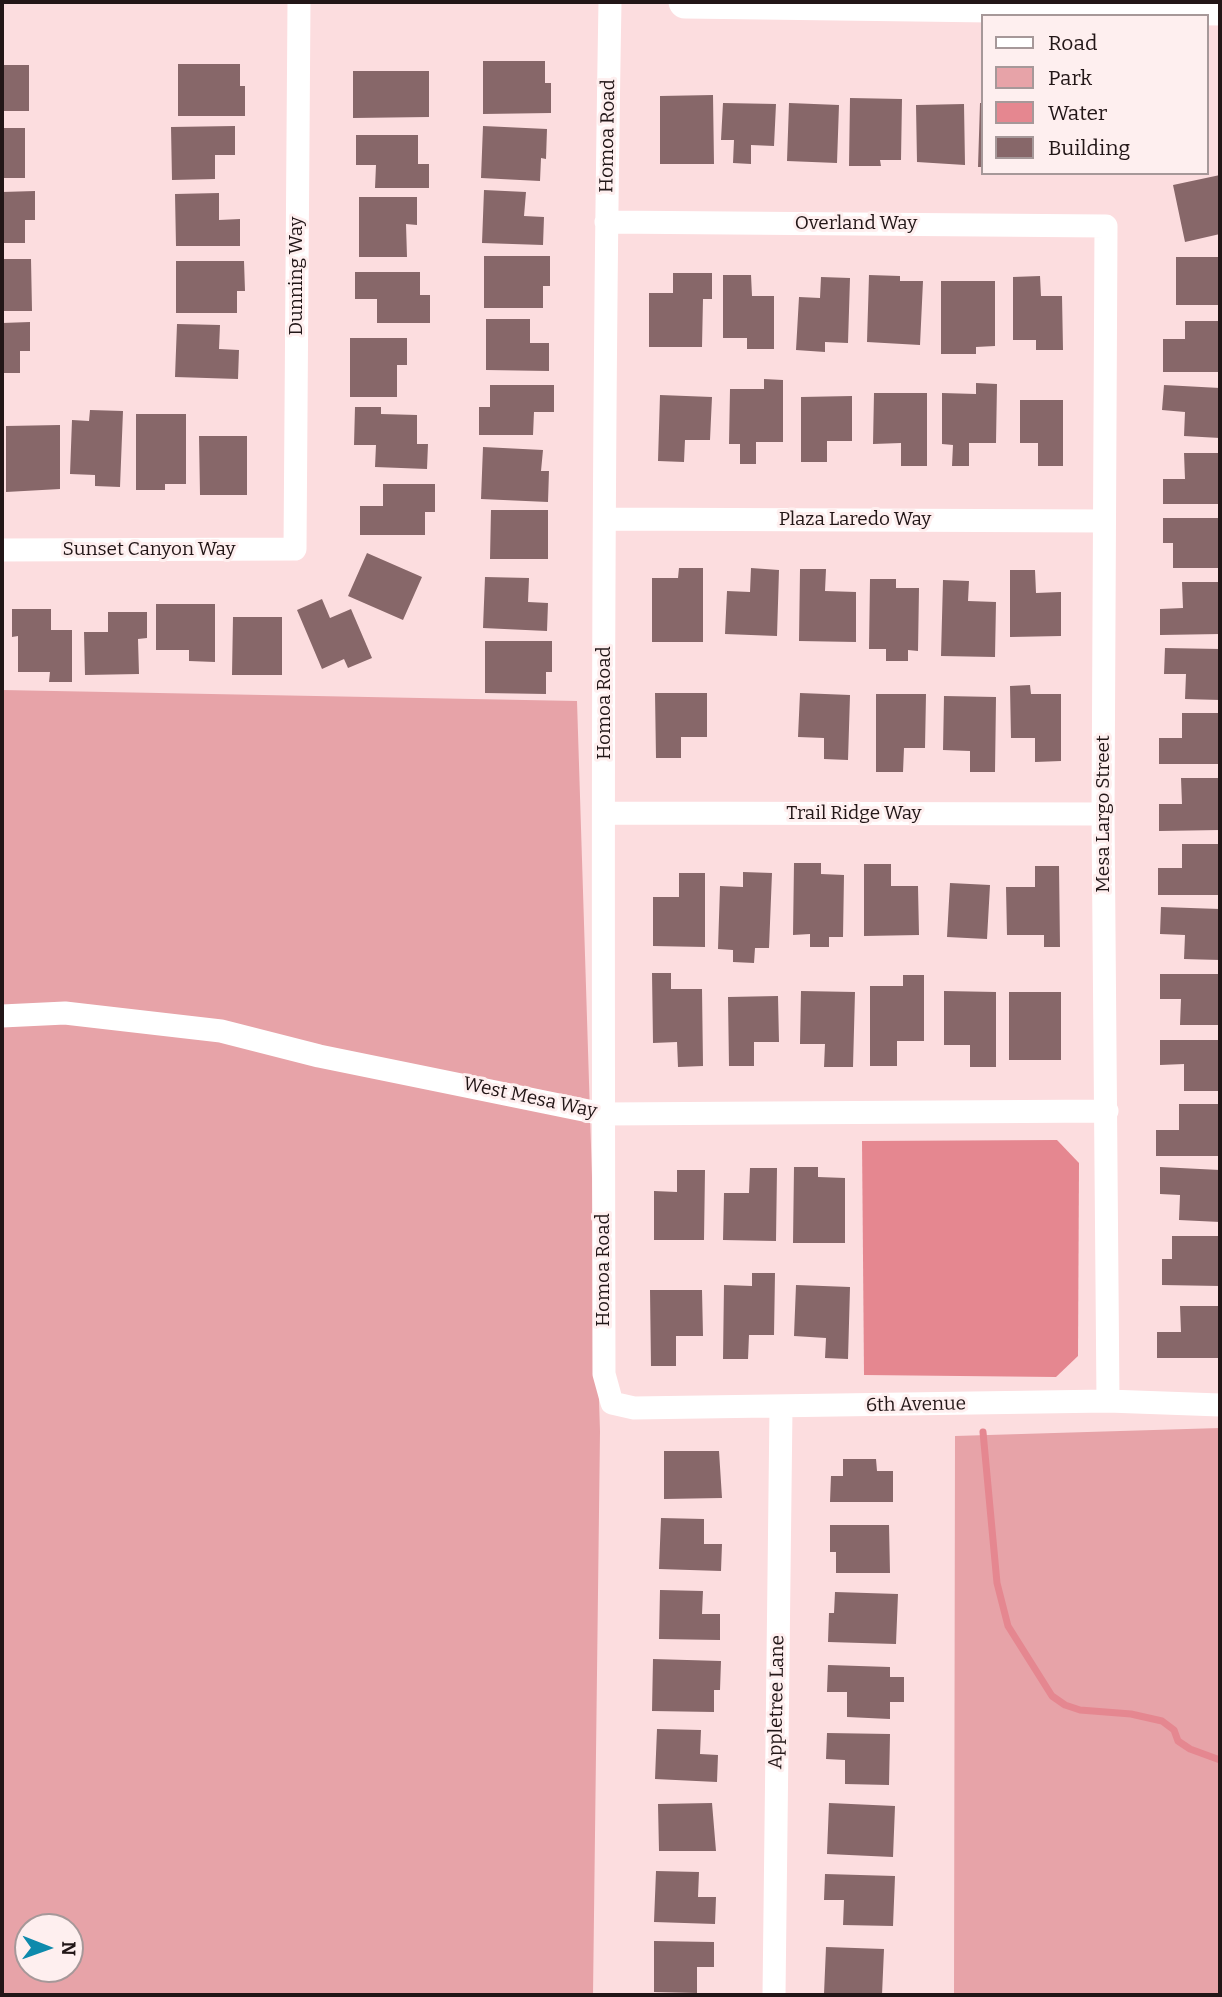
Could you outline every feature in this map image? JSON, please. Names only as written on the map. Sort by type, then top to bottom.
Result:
[{"type":"main road","points":[[685,2],[1220,9]]},
{"type":"street","name":"Dunning Way","points":[[295,550],[299,2]]},
{"type":"street","name":"Homoa Road","points":[[610,2],[603,1114],[604,1374],[612,1403]]},
{"type":"street","name":"Overland Way","points":[[607,222],[1106,226]]},
{"type":"street","name":"Mesa Largo Street","points":[[1106,226],[1103,814],[1108,1401]]},
{"type":"street","name":"Plaza Laredo Way","points":[[606,519],[1104,521]]},
{"type":"street","name":"Sunset Canyon Way","points":[[2,550],[295,550]]},
{"type":"street","name":"Trail Ridge Way","points":[[604,813],[1103,814]]},
{"type":"street","name":"West Mesa Way","points":[[2,1016],[65,1013],[221,1031],[319,1056],[603,1114],[1107,1111]]},
{"type":"street","name":"6th Avenue","points":[[612,1403],[634,1408],[781,1408],[1108,1401],[1220,1405]]},
{"type":"street","name":"Appletree Lane","points":[[774,1995],[781,1408]]},
{"type":"green space","points":[[2,690],[577,701],[600,1431],[593,1995],[2,1995]]},
{"type":"green space","points":[[1220,1428],[1220,1995],[954,1995],[955,1436]]},
{"type":"water","points":[[1057,1140],[1079,1163],[1078,1356],[1056,1377],[864,1375],[862,1141]]},
{"type":"building","points":[[483,61],[545,61],[545,83],[551,83],[551,113],[483,114]]},
{"type":"building","points":[[178,64],[240,64],[240,86],[245,86],[245,116],[178,116]]},
{"type":"building","points":[[2,65],[29,65],[29,111],[2,111]]},
{"type":"building","points":[[353,71],[429,71],[429,117],[353,118]]},
{"type":"building","points":[[713,95],[714,164],[660,164],[660,96]]},
{"type":"building","points":[[850,98],[902,99],[901,160],[880,160],[881,166],[849,166]]},
{"type":"building","points":[[723,103],[776,104],[774,146],[751,145],[751,164],[733,163],[734,140],[721,140]]},
{"type":"building","points":[[789,103],[839,105],[837,163],[787,161]]},
{"type":"building","points":[[980,103],[981,103],[981,167],[978,167]]},
{"type":"building","points":[[964,104],[965,165],[917,162],[916,105]]},
{"type":"building","points":[[235,126],[235,155],[215,155],[215,179],[172,180],[171,127]]},
{"type":"building","points":[[483,126],[547,129],[546,159],[541,158],[540,181],[481,178]]},
{"type":"building","points":[[2,128],[25,128],[25,178],[2,178]]},
{"type":"building","points":[[356,135],[418,135],[418,164],[429,164],[429,188],[375,188],[376,165],[356,165]]},
{"type":"building","points":[[1220,175],[1220,234],[1185,242],[1173,185]]},
{"type":"building","points":[[484,190],[526,192],[524,216],[544,217],[543,245],[482,243]]},
{"type":"building","points":[[35,191],[35,220],[25,220],[25,243],[2,243],[2,192]]},
{"type":"building","points":[[219,193],[219,220],[240,219],[240,246],[176,246],[175,194]]},
{"type":"building","points":[[359,197],[417,197],[417,225],[406,224],[407,257],[359,257]]},
{"type":"building","points":[[484,256],[550,256],[550,286],[543,286],[543,308],[484,308]]},
{"type":"building","points":[[1176,257],[1220,257],[1220,305],[1176,305]]},
{"type":"building","points":[[2,259],[31,259],[32,311],[2,311]]},
{"type":"building","points":[[176,261],[244,261],[245,291],[237,291],[237,313],[176,313]]},
{"type":"building","points":[[355,272],[420,272],[420,295],[430,295],[430,323],[377,323],[377,299],[355,299]]},
{"type":"building","points":[[673,273],[712,273],[712,299],[703,299],[702,347],[649,347],[649,293],[673,293]]},
{"type":"building","points":[[723,275],[751,275],[752,296],[774,296],[774,349],[747,349],[747,338],[723,338]]},
{"type":"building","points":[[869,275],[900,276],[900,281],[923,281],[920,345],[867,342]]},
{"type":"building","points":[[1040,276],[1041,296],[1062,296],[1063,350],[1036,350],[1036,340],[1013,340],[1013,277]]},
{"type":"building","points":[[821,277],[850,278],[848,343],[825,342],[825,352],[796,350],[799,297],[820,298]]},
{"type":"building","points":[[941,281],[995,281],[995,346],[976,347],[976,354],[941,354]]},
{"type":"building","points":[[486,319],[530,319],[530,343],[549,343],[549,371],[486,370]]},
{"type":"building","points":[[1185,321],[1220,321],[1220,372],[1163,372],[1163,339],[1185,339]]},
{"type":"building","points":[[30,322],[30,351],[20,351],[20,373],[2,373],[2,323]]},
{"type":"building","points":[[177,324],[220,325],[219,349],[239,350],[238,379],[175,377]]},
{"type":"building","points":[[350,338],[407,338],[407,365],[397,365],[397,397],[350,397]]},
{"type":"building","points":[[764,379],[783,380],[783,442],[756,442],[756,464],[740,464],[740,444],[729,444],[730,389],[764,389]]},
{"type":"building","points":[[976,383],[997,384],[996,443],[969,443],[969,466],[952,466],[953,445],[942,444],[942,393],[976,394]]},
{"type":"building","points":[[490,385],[554,385],[554,412],[534,412],[533,435],[479,435],[479,407],[490,407]]},
{"type":"building","points":[[1164,385],[1220,388],[1220,438],[1184,436],[1185,412],[1162,410]]},
{"type":"building","points":[[874,393],[927,393],[927,466],[901,466],[901,443],[873,444]]},
{"type":"building","points":[[660,395],[712,397],[710,440],[685,440],[684,462],[658,461]]},
{"type":"building","points":[[852,396],[852,441],[827,441],[827,462],[801,462],[801,397]]},
{"type":"building","points":[[1020,400],[1063,400],[1063,466],[1038,466],[1038,443],[1020,443]]},
{"type":"building","points":[[355,407],[381,407],[381,414],[417,415],[417,444],[428,444],[427,469],[375,467],[376,445],[354,445]]},
{"type":"building","points":[[90,410],[123,411],[120,487],[95,486],[95,475],[70,474],[72,420],[89,421]]},
{"type":"building","points":[[136,414],[186,414],[186,484],[165,484],[165,490],[136,490]]},
{"type":"building","points":[[60,425],[60,489],[6,492],[6,426]]},
{"type":"building","points":[[199,436],[247,436],[247,495],[200,495]]},
{"type":"building","points":[[483,447],[543,450],[541,471],[549,471],[548,502],[481,499]]},
{"type":"building","points":[[1184,453],[1220,453],[1220,504],[1163,504],[1163,479],[1185,479]]},
{"type":"building","points":[[383,484],[435,484],[435,512],[425,512],[425,535],[360,535],[360,506],[383,506]]},
{"type":"building","points":[[491,510],[548,510],[548,559],[490,559]]},
{"type":"building","points":[[1163,518],[1220,518],[1220,568],[1173,568],[1173,543],[1163,543]]},
{"type":"building","points":[[367,553],[422,577],[403,620],[348,596]]},
{"type":"building","points":[[679,568],[703,568],[703,642],[652,642],[652,578],[678,578]]},
{"type":"building","points":[[751,568],[779,570],[777,636],[725,634],[727,591],[750,592]]},
{"type":"building","points":[[800,569],[826,569],[825,591],[856,592],[856,642],[799,641]]},
{"type":"building","points":[[1010,570],[1035,570],[1036,593],[1061,592],[1061,636],[1010,637]]},
{"type":"building","points":[[485,577],[529,578],[528,602],[548,603],[547,631],[483,628]]},
{"type":"building","points":[[870,579],[896,579],[896,588],[919,588],[918,651],[908,650],[908,661],[886,661],[886,649],[869,649]]},
{"type":"building","points":[[943,580],[969,581],[968,601],[996,602],[995,657],[941,656]]},
{"type":"building","points":[[1182,582],[1220,582],[1220,634],[1160,635],[1160,609],[1183,608]]},
{"type":"building","points":[[322,599],[330,618],[351,609],[372,658],[348,668],[344,659],[322,669],[297,610]]},
{"type":"building","points":[[156,604],[215,604],[215,662],[189,661],[189,650],[156,650]]},
{"type":"building","points":[[12,609],[51,609],[51,630],[72,630],[72,682],[49,682],[50,672],[18,672],[18,636],[12,637]]},
{"type":"building","points":[[108,612],[147,612],[147,638],[138,639],[139,674],[85,675],[84,632],[108,632]]},
{"type":"building","points":[[233,617],[282,617],[282,675],[232,675]]},
{"type":"building","points":[[485,641],[552,641],[552,672],[546,672],[546,694],[485,693]]},
{"type":"building","points":[[1165,648],[1220,649],[1220,700],[1185,699],[1186,674],[1164,674]]},
{"type":"building","points":[[1030,685],[1031,694],[1061,694],[1061,761],[1035,762],[1035,738],[1011,738],[1010,686]]},
{"type":"building","points":[[655,693],[707,693],[707,737],[681,737],[681,758],[656,758]]},
{"type":"building","points":[[800,693],[850,695],[848,760],[824,759],[824,738],[798,737]]},
{"type":"building","points":[[876,694],[926,694],[925,748],[904,748],[903,772],[876,772]]},
{"type":"building","points":[[944,696],[996,697],[995,772],[970,772],[970,751],[943,750]]},
{"type":"building","points":[[1182,713],[1220,713],[1220,764],[1159,764],[1159,738],[1182,738]]},
{"type":"building","points":[[1181,778],[1220,778],[1220,830],[1159,831],[1159,804],[1182,804]]},
{"type":"building","points":[[1182,844],[1220,844],[1220,895],[1158,895],[1158,868],[1182,868]]},
{"type":"building","points":[[794,863],[821,863],[821,874],[844,875],[843,937],[829,937],[829,947],[810,947],[810,934],[793,935]]},
{"type":"building","points":[[864,864],[891,864],[891,886],[918,886],[919,935],[864,936]]},
{"type":"building","points":[[1035,866],[1059,866],[1060,947],[1044,947],[1044,935],[1007,935],[1006,887],[1035,887]]},
{"type":"building","points":[[743,872],[772,873],[769,948],[755,948],[754,963],[733,962],[733,950],[718,949],[720,886],[743,887]]},
{"type":"building","points":[[679,873],[705,873],[705,947],[653,946],[653,897],[679,897]]},
{"type":"building","points":[[950,883],[990,885],[987,939],[947,937]]},
{"type":"building","points":[[1161,907],[1220,909],[1220,960],[1184,959],[1185,935],[1160,934]]},
{"type":"building","points":[[652,973],[671,973],[671,989],[702,989],[703,1066],[678,1067],[677,1042],[653,1043]]},
{"type":"building","points":[[1160,974],[1220,974],[1220,1025],[1180,1025],[1181,999],[1160,999]]},
{"type":"building","points":[[903,975],[924,975],[924,1041],[897,1041],[897,1066],[870,1066],[870,986],[903,986]]},
{"type":"building","points":[[801,991],[855,992],[853,1067],[824,1067],[825,1044],[800,1044]]},
{"type":"building","points":[[944,991],[996,992],[996,1067],[970,1067],[970,1045],[944,1045]]},
{"type":"building","points":[[1009,992],[1061,992],[1061,1060],[1009,1060]]},
{"type":"building","points":[[778,996],[779,1042],[754,1042],[754,1066],[729,1066],[728,997]]},
{"type":"building","points":[[1160,1040],[1220,1040],[1220,1091],[1184,1091],[1184,1064],[1160,1065]]},
{"type":"building","points":[[1179,1104],[1220,1104],[1220,1156],[1156,1156],[1156,1130],[1179,1130]]},
{"type":"building","points":[[794,1167],[818,1167],[818,1177],[845,1178],[845,1243],[793,1243]]},
{"type":"building","points":[[1160,1167],[1220,1170],[1220,1222],[1179,1220],[1180,1195],[1160,1194]]},
{"type":"building","points":[[750,1168],[777,1168],[776,1241],[723,1240],[724,1193],[749,1193]]},
{"type":"building","points":[[677,1170],[705,1170],[704,1240],[654,1240],[654,1191],[677,1192]]},
{"type":"building","points":[[1172,1236],[1220,1236],[1220,1286],[1162,1285],[1162,1259],[1172,1259]]},
{"type":"building","points":[[752,1273],[775,1273],[774,1335],[749,1335],[748,1359],[723,1359],[724,1285],[752,1286]]},
{"type":"building","points":[[796,1285],[850,1287],[848,1359],[825,1358],[826,1338],[794,1336]]},
{"type":"building","points":[[650,1290],[702,1290],[703,1336],[676,1336],[676,1366],[651,1366]]},
{"type":"building","points":[[1180,1306],[1220,1306],[1220,1358],[1157,1358],[1157,1332],[1181,1332]]},
{"type":"building","points":[[664,1451],[719,1451],[722,1498],[664,1499]]},
{"type":"building","points":[[843,1459],[876,1459],[877,1471],[893,1471],[893,1502],[830,1502],[831,1476],[843,1476]]},
{"type":"building","points":[[661,1518],[704,1519],[704,1544],[722,1544],[721,1571],[659,1569]]},
{"type":"building","points":[[830,1525],[889,1525],[890,1573],[836,1573],[836,1552],[830,1552]]},
{"type":"building","points":[[660,1590],[703,1591],[702,1614],[720,1614],[720,1640],[659,1639]]},
{"type":"building","points":[[835,1592],[898,1594],[896,1644],[828,1642],[829,1613],[834,1613]]},
{"type":"building","points":[[653,1659],[721,1661],[720,1690],[714,1690],[714,1712],[652,1711]]},
{"type":"building","points":[[828,1665],[890,1667],[890,1677],[904,1677],[904,1702],[890,1702],[890,1719],[847,1717],[847,1692],[827,1692]]},
{"type":"building","points":[[657,1729],[701,1730],[700,1754],[718,1755],[717,1782],[655,1779]]},
{"type":"building","points":[[827,1733],[890,1734],[889,1785],[845,1784],[845,1760],[826,1759]]},
{"type":"building","points":[[712,1803],[716,1851],[659,1851],[658,1804]]},
{"type":"building","points":[[829,1803],[895,1806],[893,1857],[827,1854]]},
{"type":"building","points":[[656,1871],[699,1872],[698,1897],[716,1897],[715,1924],[654,1922]]},
{"type":"building","points":[[825,1874],[895,1876],[893,1926],[843,1925],[844,1900],[824,1900]]},
{"type":"building","points":[[654,1941],[714,1942],[714,1967],[697,1967],[697,1993],[654,1992]]},
{"type":"building","points":[[826,1947],[884,1949],[882,1995],[824,1994]]},
{"type":"waterway","points":[[983,1432],[997,1583],[1008,1626],[1052,1696],[1065,1705],[1080,1710],[1131,1714],[1162,1721],[1174,1730],[1178,1741],[1190,1749],[1220,1760]]}]
